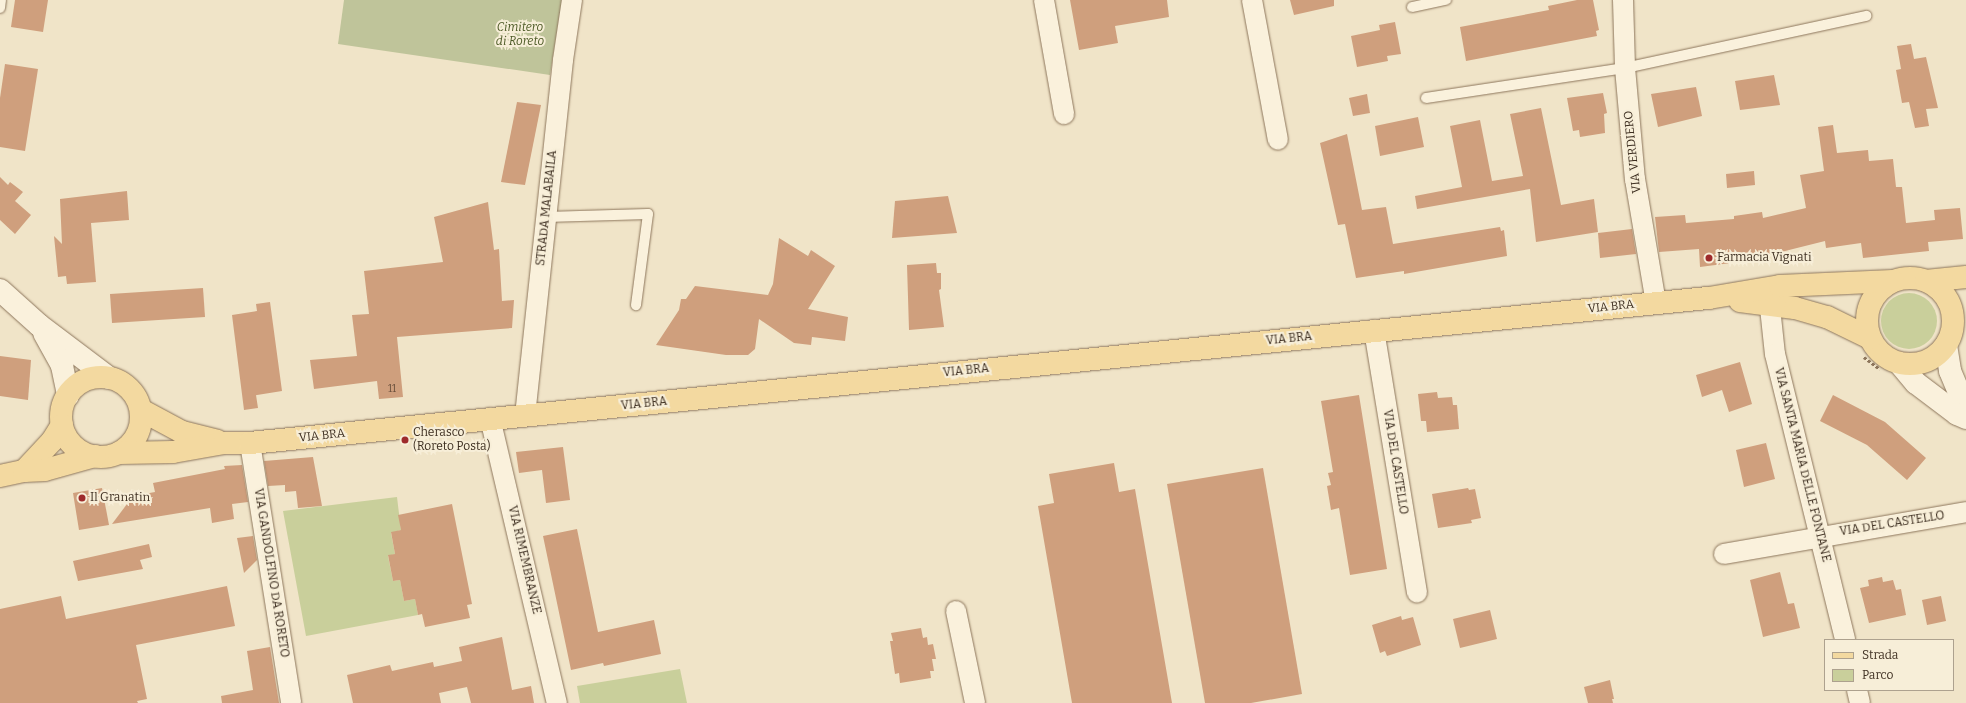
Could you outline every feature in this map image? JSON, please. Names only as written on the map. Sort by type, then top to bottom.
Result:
[{"type":"main road","name":"VIA BRA","points":[[224,443],[250,443],[1656,303],[1709,298],[1769,296],[1910,278],[1926,281],[1966,277]]},
{"type":"main road","points":[[1865,346],[1867,311],[1882,288],[1894,281]]},
{"type":"main road","points":[[1892,368],[1925,362],[1946,345],[1952,332],[1960,310],[1926,281]]},
{"type":"main road","points":[[0,290],[39,325],[109,378],[130,389],[140,410],[141,423],[137,435],[129,446],[119,453],[107,457],[95,456],[45,470],[24,471],[0,476]]},
{"type":"main road","name":"VIA BRA","points":[[1769,296],[1827,317],[1865,346],[1887,358],[1892,368]]},
{"type":"main road","points":[[39,325],[62,366],[68,395]]},
{"type":"main road","points":[[1946,345],[1950,371],[1966,409]]},
{"type":"main road","points":[[1892,368],[1916,383],[1957,414],[1966,418]]},
{"type":"main road","points":[[95,456],[74,446],[62,425],[61,415],[68,395],[86,380],[109,378]]},
{"type":"main road","points":[[140,410],[182,432],[224,443]]},
{"type":"main road","points":[[24,471],[52,441],[62,425]]},
{"type":"main road","points":[[119,453],[173,452],[224,443]]},
{"type":"street","name":"STRADA MALABAILA","points":[[525,416],[563,60],[572,0]]},
{"type":"street","points":[[1044,0],[1064,114]]},
{"type":"street","points":[[1252,0],[1278,140]]},
{"type":"street","name":"VIA VERDIERO","points":[[1623,0],[1625,68],[1635,180],[1656,303]]},
{"type":"street","name":"VIA SANTA MARIA DELLE FONTANE","points":[[1769,296],[1774,354],[1845,639]]},
{"type":"street","name":"VIA DEL CASTELLO","points":[[1374,330],[1417,593]]},
{"type":"street","name":"VIA RIMEMBRANZE","points":[[490,418],[557,703]]},
{"type":"street","name":"VIA GANDOLFINO DA RORETO","points":[[250,443],[291,703]]},
{"type":"street","name":"VIA DEL CASTELLO","points":[[1724,554],[1819,535],[1966,512]]},
{"type":"street","points":[[956,611],[975,703]]},
{"type":"street","points":[[1857,691],[1860,703]]},
{"type":"lane","points":[[0,8],[1,0]]},
{"type":"lane","points":[[1412,6],[1446,0]]},
{"type":"lane","points":[[1426,98],[1625,68],[1866,16]]},
{"type":"lane","points":[[546,217],[648,214],[636,305]]},
{"type":"path","points":[[1865,346],[1892,368]]},
{"type":"green space","name":"Cimitero di Roreto","points":[[344,0],[562,0],[550,75],[338,44]]},
{"type":"green space","points":[[1909,293],[1920,295],[1929,301],[1935,310],[1937,321],[1935,332],[1929,341],[1920,347],[1909,349],[1898,347],[1889,341],[1883,332],[1881,321],[1883,310],[1889,301],[1898,295]]},
{"type":"green space","points":[[397,497],[401,530],[391,533],[395,554],[388,556],[393,581],[400,580],[404,601],[415,599],[418,615],[306,636],[283,511]]},
{"type":"green space","points":[[680,669],[687,703],[580,703],[577,686]]},
{"type":"building","points":[[15,0],[48,0],[43,32],[11,27]]},
{"type":"building","points":[[1070,0],[1167,0],[1169,17],[1115,26],[1118,43],[1079,50]]},
{"type":"building","points":[[1290,0],[1334,0],[1334,6],[1294,15]]},
{"type":"building","points":[[1577,0],[1593,0],[1599,30],[1596,31],[1597,36],[1466,61],[1460,27],[1549,10],[1548,6]]},
{"type":"building","points":[[1395,22],[1401,54],[1387,56],[1388,61],[1357,67],[1351,36],[1380,30],[1379,25]]},
{"type":"building","points":[[1911,44],[1914,59],[1926,57],[1938,108],[1926,109],[1929,126],[1915,128],[1909,102],[1902,103],[1896,70],[1901,69],[1897,46]]},
{"type":"building","points":[[5,64],[38,69],[25,151],[0,147],[0,98]]},
{"type":"building","points":[[1774,75],[1780,105],[1740,110],[1735,81]]},
{"type":"building","points":[[1696,87],[1702,116],[1658,127],[1651,94]]},
{"type":"building","points":[[1603,93],[1607,113],[1604,114],[1605,133],[1580,137],[1579,130],[1573,131],[1567,98]]},
{"type":"building","points":[[1367,94],[1370,113],[1353,116],[1349,98]]},
{"type":"building","points":[[517,102],[541,105],[525,185],[501,182]]},
{"type":"building","points":[[1541,108],[1561,205],[1594,199],[1598,232],[1536,242],[1530,189],[1417,209],[1415,196],[1462,187],[1450,126],[1480,120],[1492,181],[1523,176],[1510,114]]},
{"type":"building","points":[[1418,117],[1424,147],[1380,156],[1375,126]]},
{"type":"building","points":[[1833,125],[1837,153],[1868,150],[1869,161],[1893,159],[1896,187],[1902,187],[1906,223],[1935,220],[1934,210],[1960,208],[1963,239],[1928,242],[1929,251],[1863,258],[1861,243],[1826,248],[1825,241],[1769,255],[1769,258],[1700,267],[1699,249],[1659,252],[1655,217],[1685,215],[1686,223],[1734,219],[1734,216],[1762,212],[1763,218],[1806,208],[1800,175],[1824,171],[1818,127]]},
{"type":"building","points":[[1347,134],[1362,210],[1386,207],[1393,244],[1500,227],[1501,231],[1504,230],[1507,256],[1404,274],[1404,271],[1356,278],[1345,224],[1338,225],[1320,143]]},
{"type":"building","points":[[1754,171],[1755,185],[1727,188],[1726,174]]},
{"type":"building","points":[[0,177],[8,185],[10,182],[23,192],[15,201],[31,215],[15,234],[0,220]]},
{"type":"building","points":[[127,191],[129,220],[91,223],[96,282],[67,284],[66,276],[58,277],[54,236],[62,244],[60,199]]},
{"type":"building","points":[[948,196],[957,233],[892,238],[895,201]]},
{"type":"building","points":[[488,202],[494,250],[499,249],[502,301],[514,300],[512,328],[397,337],[403,397],[379,399],[377,381],[314,389],[310,360],[357,356],[352,315],[369,314],[364,271],[443,262],[434,217]]},
{"type":"building","points":[[1632,229],[1636,254],[1600,258],[1598,233]]},
{"type":"building","points":[[779,238],[808,256],[811,250],[835,266],[808,309],[848,317],[845,341],[812,337],[811,345],[794,343],[759,319],[755,349],[748,355],[726,355],[656,345],[679,310],[681,299],[686,299],[695,286],[768,295],[773,284]]},
{"type":"building","points":[[936,263],[937,273],[941,273],[941,289],[939,290],[944,327],[909,330],[907,265]]},
{"type":"building","points":[[203,288],[205,317],[112,323],[110,294]]},
{"type":"building","points":[[270,302],[282,391],[256,395],[258,408],[244,410],[232,315],[257,311],[256,304]]},
{"type":"building","points":[[0,356],[31,360],[28,400],[0,396]]},
{"type":"building","points":[[1740,362],[1752,404],[1729,412],[1722,390],[1702,397],[1696,375]]},
{"type":"building","points":[[1437,392],[1438,398],[1452,397],[1453,405],[1457,405],[1459,429],[1427,432],[1426,421],[1421,421],[1418,394]]},
{"type":"building","points":[[1359,395],[1387,569],[1350,575],[1339,508],[1331,510],[1327,486],[1331,485],[1328,473],[1333,472],[1321,401]]},
{"type":"building","points":[[1833,395],[1885,422],[1926,458],[1907,480],[1867,445],[1820,421]]},
{"type":"building","points":[[1766,443],[1775,479],[1744,487],[1736,450]]},
{"type":"building","points":[[563,447],[570,500],[546,503],[542,470],[519,473],[516,452]]},
{"type":"building","points":[[313,457],[322,506],[298,508],[296,491],[285,492],[285,485],[268,486],[264,461]]},
{"type":"building","points":[[1114,463],[1119,492],[1135,489],[1172,703],[1072,703],[1038,506],[1054,503],[1049,474]]},
{"type":"building","points":[[242,465],[248,502],[232,504],[234,519],[212,523],[210,508],[112,524],[133,496],[155,492],[153,483],[225,469],[224,466]]},
{"type":"building","points":[[1263,468],[1302,694],[1251,703],[1205,703],[1167,484]]},
{"type":"building","points":[[102,488],[109,525],[79,530],[73,493]]},
{"type":"building","points":[[1468,488],[1469,490],[1475,489],[1481,518],[1471,520],[1472,523],[1438,528],[1432,494]]},
{"type":"building","points":[[452,504],[472,604],[467,605],[470,618],[425,627],[422,614],[418,615],[415,599],[404,601],[400,580],[393,581],[388,555],[395,554],[391,532],[401,530],[398,515]]},
{"type":"building","points":[[577,529],[598,632],[654,620],[661,654],[604,666],[603,663],[571,670],[543,536]]},
{"type":"building","points":[[253,536],[257,560],[244,573],[237,538]]},
{"type":"building","points":[[149,544],[152,557],[140,560],[143,569],[78,581],[73,561]]},
{"type":"building","points":[[1780,572],[1788,604],[1794,603],[1800,628],[1763,637],[1750,580]]},
{"type":"building","points":[[1882,577],[1883,582],[1893,580],[1896,590],[1901,589],[1906,615],[1869,623],[1860,588],[1869,586],[1868,580]]},
{"type":"building","points":[[227,586],[235,626],[136,645],[147,699],[137,701],[138,703],[0,703],[0,609],[61,596],[66,619]]},
{"type":"building","points":[[1941,596],[1946,621],[1927,625],[1922,600]]},
{"type":"building","points":[[1490,610],[1497,639],[1460,648],[1453,619]]},
{"type":"building","points":[[1401,616],[1402,620],[1413,617],[1421,645],[1387,656],[1385,651],[1380,653],[1372,625]]},
{"type":"building","points":[[921,628],[923,638],[927,637],[928,645],[933,644],[936,659],[932,659],[934,671],[930,671],[931,678],[900,683],[899,673],[895,674],[890,641],[893,641],[891,633]]},
{"type":"building","points":[[502,637],[512,690],[531,686],[534,703],[471,703],[467,687],[439,693],[441,703],[353,703],[347,675],[390,665],[392,671],[433,662],[434,667],[462,661],[459,647]]},
{"type":"building","points":[[270,647],[279,703],[222,703],[221,696],[253,690],[247,651]]},
{"type":"building","points":[[1610,680],[1614,699],[1612,699],[1613,703],[1588,703],[1584,687]]},
{"type":"place","name":"Farmacia Vignati","points":[[1709,258]]},
{"type":"place","name":"Cherasco (Roreto Posta)","points":[[405,440]]},
{"type":"place","name":"Il Granatin","points":[[82,498]]}]
